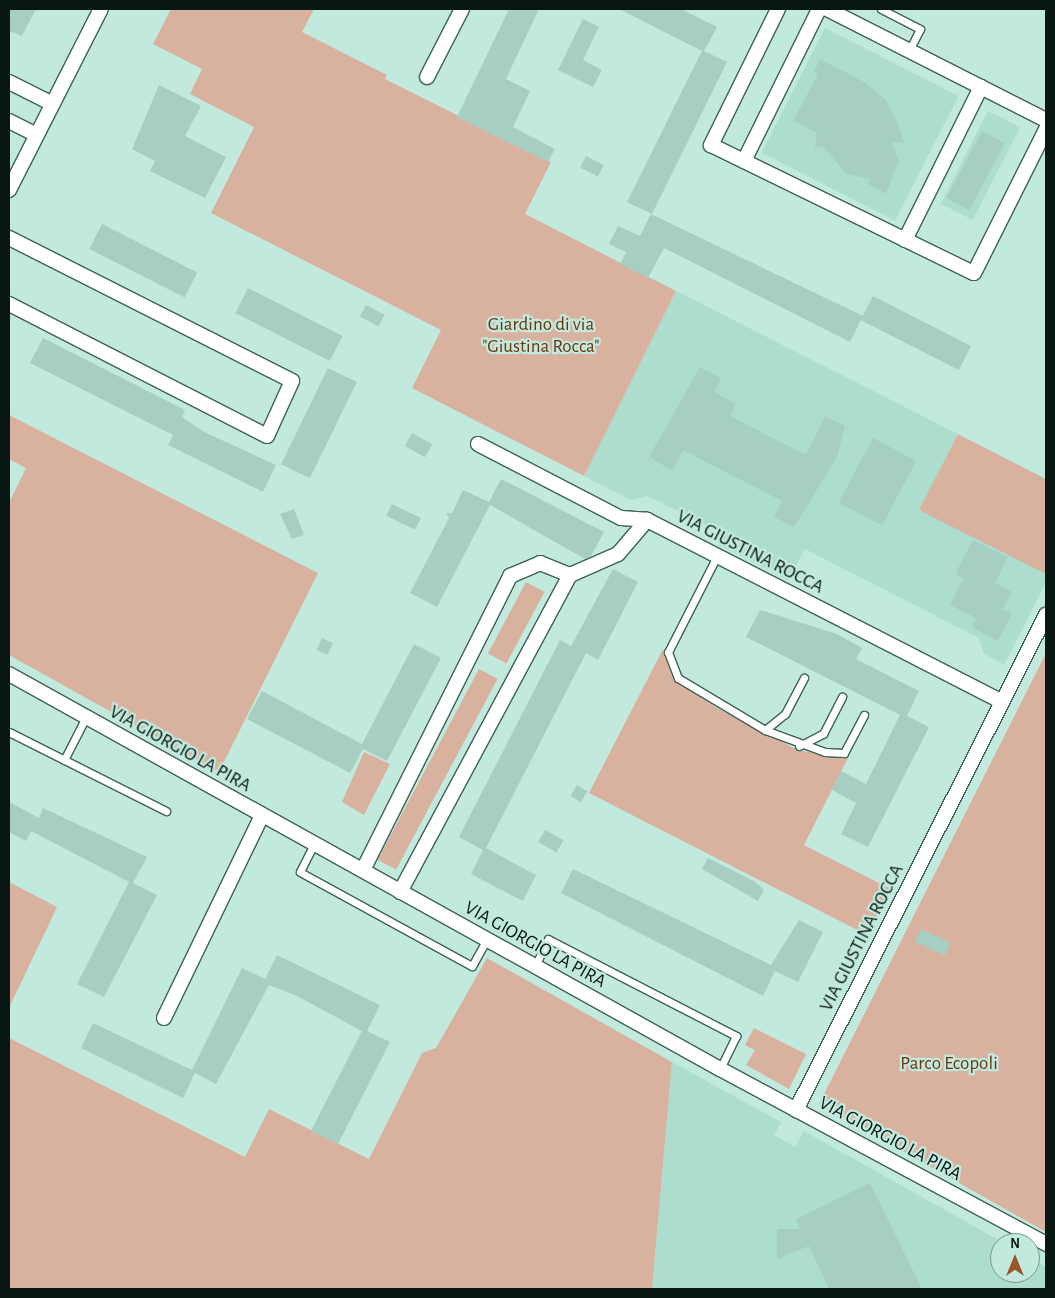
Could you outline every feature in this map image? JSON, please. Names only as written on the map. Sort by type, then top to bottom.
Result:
[{"type":"street","points":[[9,190],[101,9]]},
{"type":"street","points":[[427,77],[462,9]]},
{"type":"street","points":[[778,9],[711,145],[974,274],[1046,128]]},
{"type":"street","points":[[744,161],[828,9],[1046,120]]},
{"type":"street","points":[[9,82],[52,104]]},
{"type":"street","points":[[905,240],[981,87]]},
{"type":"street","points":[[9,121],[37,135]]},
{"type":"street","points":[[9,238],[292,381],[266,436],[9,304]]},
{"type":"street","name":"VIA GIUSTINA ROCCA","points":[[478,444],[621,518],[647,520],[1002,702]]},
{"type":"street","points":[[400,892],[570,575],[618,554],[647,520]]},
{"type":"street","points":[[363,870],[510,576],[540,563],[570,575]]},
{"type":"street","name":"VIA GIUSTINA ROCCA","points":[[796,1110],[1046,615]]},
{"type":"street","name":"VIA GIORGIO LA PIRA","points":[[9,674],[85,718],[796,1110],[1046,1244]]},
{"type":"street","points":[[164,1018],[262,815]]},
{"type":"lane","points":[[881,9],[920,29],[909,51]]},
{"type":"lane","points":[[717,556],[668,652],[669,664],[698,692],[765,730],[798,746],[844,754],[864,715]]},
{"type":"lane","points":[[765,730],[785,714],[804,678]]},
{"type":"lane","points":[[798,746],[823,734],[842,697]]},
{"type":"lane","points":[[64,760],[85,718]]},
{"type":"lane","points":[[9,732],[166,811]]},
{"type":"lane","points":[[314,844],[300,872],[472,966],[487,939]]},
{"type":"lane","points":[[535,966],[548,939],[736,1036],[720,1068]]},
{"type":"shaded area","points":[[825,28],[959,96],[895,221],[761,153]]},
{"type":"shaded area","points":[[988,111],[1020,127],[973,220],[941,204]]},
{"type":"shaded area","points":[[676,291],[958,434],[920,510],[1046,574],[1046,582],[1004,665],[984,654],[979,638],[805,549],[788,580],[719,545],[713,529],[648,496],[631,500],[584,476]]},
{"type":"shaded area","points":[[672,1062],[781,1122],[774,1135],[795,1147],[804,1131],[990,1235],[990,1283],[1040,1283],[1040,1264],[1046,1267],[1046,1289],[652,1289]]},
{"type":"green space","name":"Giardino di via \"Giustina Rocca\"","points":[[171,9],[314,9],[302,32],[387,75],[385,79],[551,162],[525,214],[676,291],[584,476],[412,388],[441,330],[211,213],[254,127],[190,94],[202,69],[153,44]]},
{"type":"green space","points":[[9,415],[318,573],[219,772],[9,655],[9,503],[26,468],[9,459]]},
{"type":"green space","points":[[958,434],[1046,479],[1046,574],[919,510]]},
{"type":"green space","points":[[526,582],[545,592],[507,663],[488,654]]},
{"type":"green space","points":[[663,649],[672,676],[715,707],[798,750],[848,758],[804,845],[891,889],[867,935],[589,793]]},
{"type":"green space","name":"Parco Ecopoli","points":[[1046,653],[1046,1232],[819,1104]]},
{"type":"green space","points":[[479,669],[498,679],[396,870],[378,860]]},
{"type":"green space","points":[[364,752],[390,764],[364,815],[342,802]]},
{"type":"green space","points":[[9,882],[57,907],[9,1008]]},
{"type":"green space","points":[[487,958],[672,1062],[652,1289],[9,1289],[9,1038],[245,1157],[269,1109],[369,1159],[422,1053],[436,1048]]},
{"type":"green space","points":[[754,1028],[806,1054],[789,1089],[746,1065],[755,1050],[745,1045]]},
{"type":"building","points":[[9,9],[36,9],[22,36],[9,31]]},
{"type":"building","points":[[509,9],[539,9],[506,79],[530,91],[513,127],[555,149],[548,162],[457,117]]},
{"type":"building","points":[[619,9],[681,9],[717,27],[704,51],[727,62],[652,214],[627,202],[702,51]]},
{"type":"building","points":[[583,19],[599,27],[583,60],[602,70],[593,87],[558,70]]},
{"type":"building","points":[[820,59],[864,82],[885,99],[896,119],[904,142],[892,143],[899,161],[886,194],[868,184],[871,179],[846,174],[823,146],[815,148],[817,133],[793,121],[818,74],[814,72]]},
{"type":"building","points":[[159,85],[201,106],[185,136],[226,157],[205,198],[150,171],[155,161],[132,149]]},
{"type":"building","points":[[982,131],[1005,143],[969,210],[946,198]]},
{"type":"building","points":[[586,156],[604,165],[598,177],[580,168]]},
{"type":"building","points":[[651,214],[863,316],[850,342],[664,248],[648,278],[620,264],[626,252],[609,244],[618,226],[640,236]]},
{"type":"building","points":[[102,224],[197,273],[185,298],[89,249]]},
{"type":"building","points":[[248,288],[342,336],[330,361],[235,313]]},
{"type":"building","points":[[873,296],[971,346],[959,370],[861,320]]},
{"type":"building","points":[[366,305],[385,315],[378,326],[360,316]]},
{"type":"building","points":[[43,338],[185,410],[182,417],[204,432],[276,465],[263,492],[168,445],[173,435],[30,363]]},
{"type":"building","points":[[700,367],[721,378],[714,392],[736,404],[730,416],[806,455],[825,416],[845,426],[837,457],[794,527],[774,517],[782,501],[683,450],[673,471],[649,457]]},
{"type":"building","points":[[328,368],[357,382],[310,478],[281,464]]},
{"type":"building","points":[[412,433],[432,444],[425,457],[405,446]]},
{"type":"building","points":[[873,438],[916,461],[882,525],[839,502]]},
{"type":"building","points":[[501,479],[604,532],[591,556],[585,559],[490,505],[437,607],[410,593],[449,518],[446,513],[452,513],[463,490],[489,502]]},
{"type":"building","points":[[392,504],[421,518],[415,530],[386,516]]},
{"type":"building","points":[[294,509],[304,535],[292,539],[280,514]]},
{"type":"building","points":[[973,540],[1008,557],[995,583],[1012,592],[1003,609],[1012,614],[998,641],[972,627],[976,618],[950,605],[963,579],[955,574]]},
{"type":"building","points":[[613,569],[638,582],[598,660],[586,653],[486,848],[536,875],[523,901],[471,874],[483,850],[459,837],[560,640],[571,646]]},
{"type":"building","points":[[760,610],[837,634],[862,648],[856,659],[919,691],[907,716],[929,727],[868,847],[841,834],[856,803],[832,790],[841,771],[866,784],[900,715],[746,637]]},
{"type":"building","points":[[322,638],[333,643],[328,655],[317,650]]},
{"type":"building","points":[[414,644],[441,658],[387,761],[363,749],[350,773],[247,719],[262,691],[362,744]]},
{"type":"building","points":[[577,785],[587,791],[581,802],[570,796]]},
{"type":"building","points":[[9,802],[39,818],[43,808],[147,857],[133,883],[157,895],[104,997],[77,984],[129,882],[31,831],[26,841],[9,832]]},
{"type":"building","points":[[545,830],[563,840],[557,852],[538,842]]},
{"type":"building","points":[[708,858],[754,881],[764,890],[758,901],[702,869]]},
{"type":"building","points":[[573,869],[771,965],[799,920],[823,932],[798,982],[775,971],[763,996],[561,893]]},
{"type":"building","points":[[921,929],[951,943],[945,956],[915,942]]},
{"type":"building","points":[[277,955],[380,1005],[367,1031],[390,1042],[338,1144],[311,1131],[362,1031],[295,995],[269,985],[216,1084],[195,1073],[183,1098],[81,1048],[93,1023],[192,1070],[242,968],[265,979]]},
{"type":"building","points":[[870,1183],[922,1289],[829,1289],[809,1246],[777,1259],[777,1229],[800,1229],[796,1219]]}]
